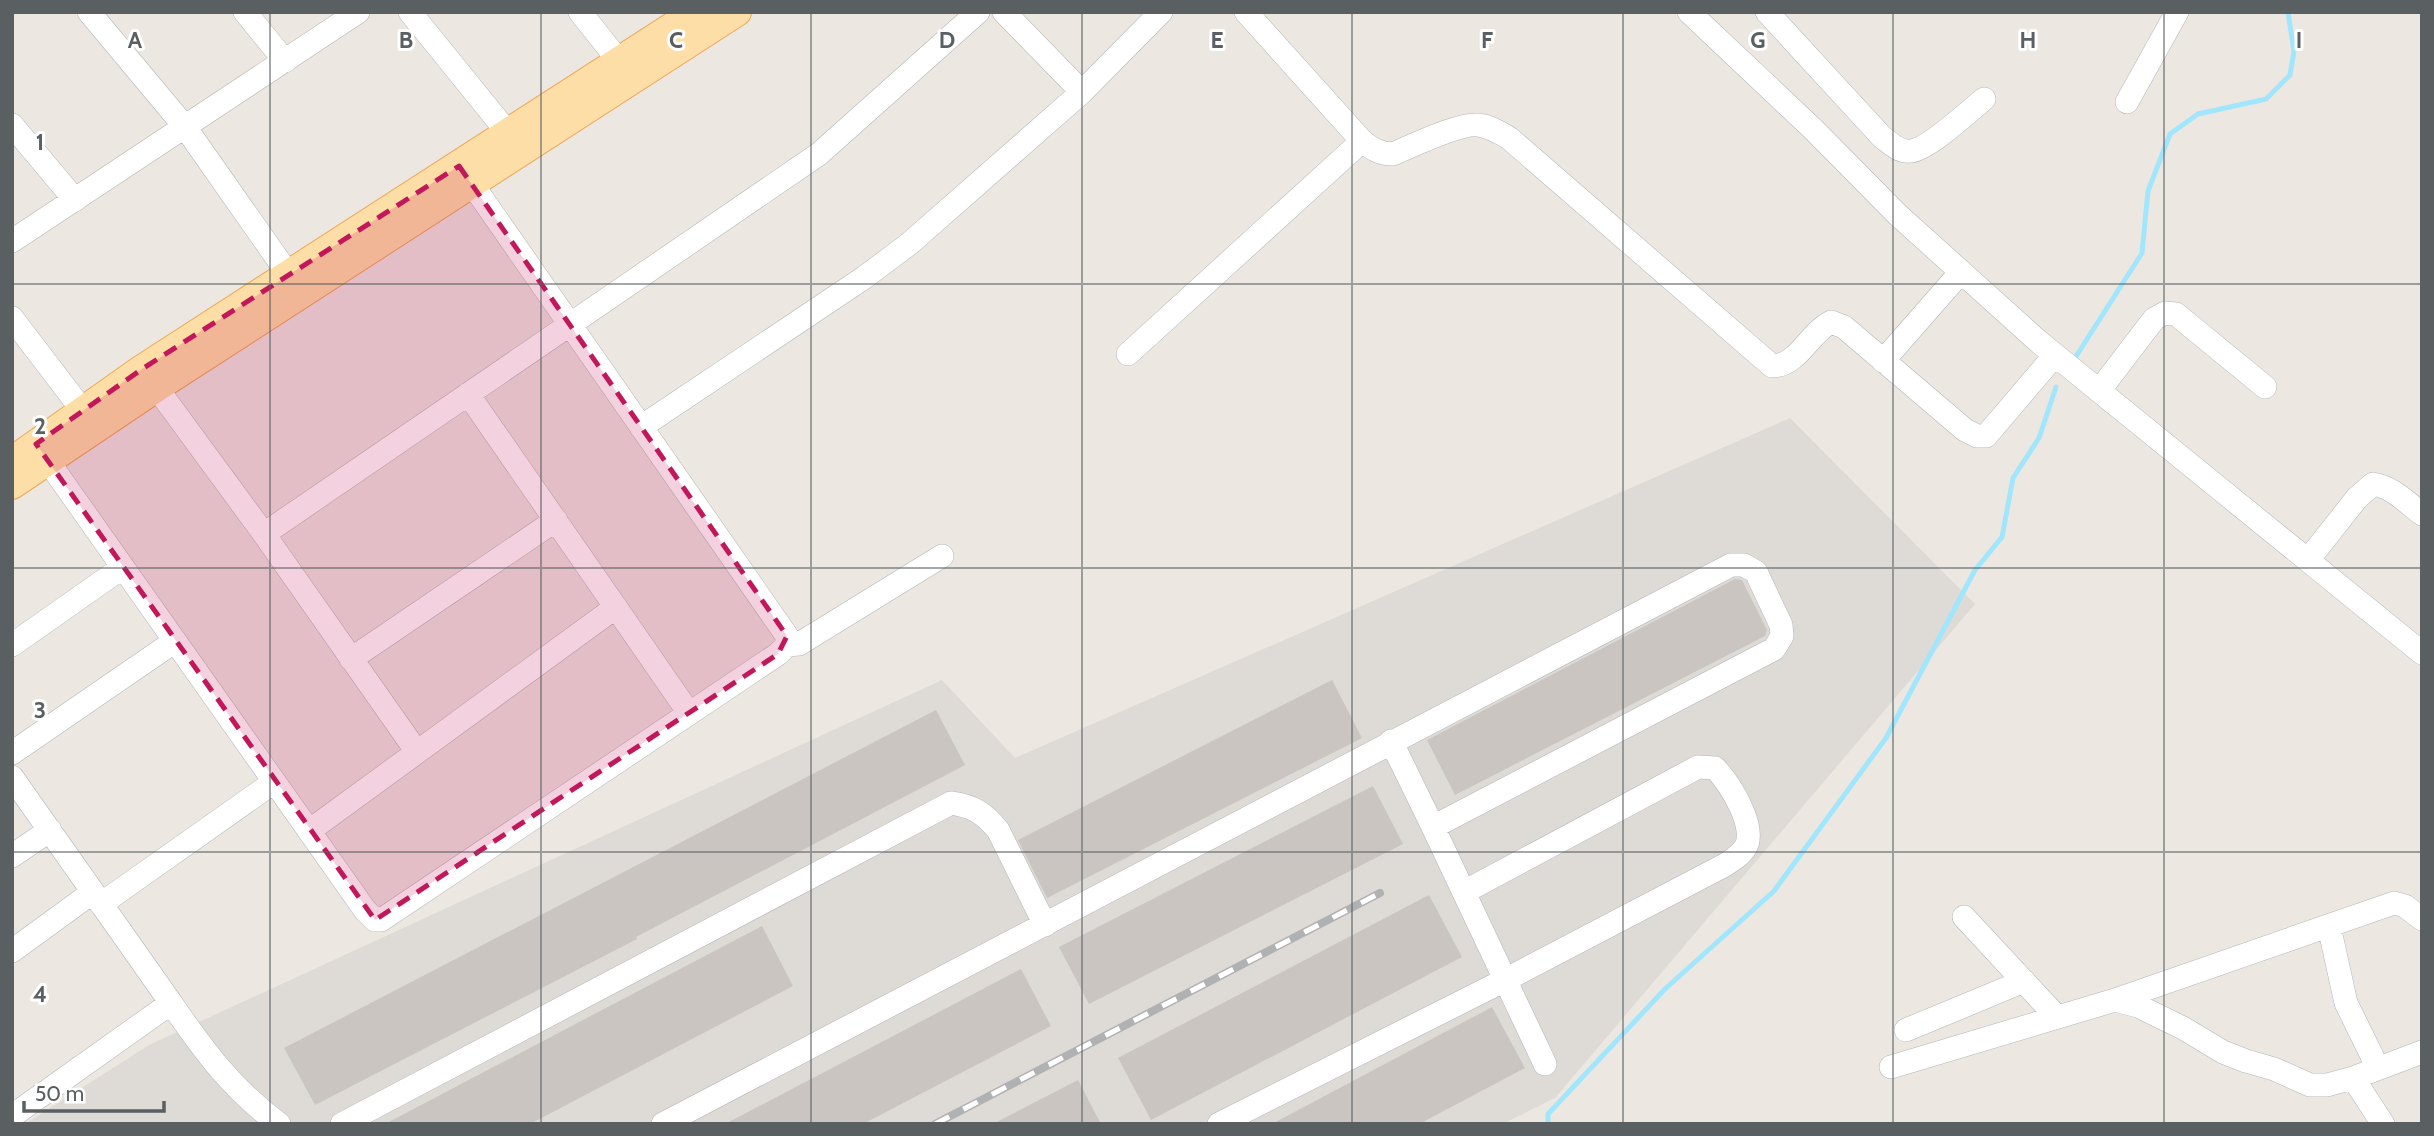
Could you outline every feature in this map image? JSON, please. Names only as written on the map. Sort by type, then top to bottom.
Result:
[{"type":"main road","points":[[466,175],[508,133],[695,12]]},
{"type":"main road","points":[[12,461],[42,452],[149,378],[466,175],[726,16]]},
{"type":"main road","points":[[12,485],[83,411],[149,378]]},
{"type":"street","points":[[89,12],[186,127],[296,284]]},
{"type":"street","points":[[245,12],[285,61]]},
{"type":"street","points":[[12,241],[358,12]]},
{"type":"street","points":[[410,12],[508,133]]},
{"type":"street","points":[[580,12],[620,61]]},
{"type":"street","points":[[264,534],[820,154],[978,12]]},
{"type":"street","points":[[1004,12],[1082,92]]},
{"type":"street","points":[[642,427],[865,277],[909,244],[1082,92],[1161,12]]},
{"type":"street","points":[[1246,12],[1362,141],[1383,154],[1393,154],[1465,125],[1493,129],[1509,138],[1772,366],[1781,366],[1790,360],[1821,327],[1831,322],[1844,327],[1965,430],[1977,436],[1986,436],[2055,355]]},
{"type":"street","points":[[1689,12],[1814,130],[1898,215],[2055,355],[2422,653]]},
{"type":"street","points":[[1767,12],[1895,148],[1910,152],[1927,145],[1984,99]]},
{"type":"street","points":[[2127,102],[2177,12]]},
{"type":"street","points":[[12,125],[75,200]]},
{"type":"street","points":[[1128,354],[1362,141]]},
{"type":"street","points":[[466,175],[787,636],[787,645]]},
{"type":"street","points":[[1883,360],[1961,272]]},
{"type":"street","points":[[2099,391],[2148,326],[2165,313],[2176,314],[2265,387]]},
{"type":"street","points":[[12,318],[83,411]]},
{"type":"street","points":[[149,378],[264,534],[417,752]]},
{"type":"street","points":[[468,394],[690,713]]},
{"type":"street","points":[[42,452],[365,910],[375,920],[381,920],[778,654],[787,645],[799,644],[942,556]]},
{"type":"street","points":[[2308,560],[2357,498],[2374,484],[2393,491],[2422,514]]},
{"type":"street","points":[[351,659],[556,520]]},
{"type":"street","points":[[663,1124],[1731,565],[1744,565],[1756,572],[1781,625],[1782,636],[1774,649],[1433,827]]},
{"type":"street","points":[[12,645],[123,567]]},
{"type":"street","points":[[309,831],[616,607]]},
{"type":"street","points":[[12,753],[174,641]]},
{"type":"street","points":[[1391,741],[1545,1065]]},
{"type":"street","points":[[1219,1124],[1505,980],[1737,857],[1746,847],[1750,833],[1730,784],[1715,768],[1698,767],[1464,892]]},
{"type":"street","points":[[12,777],[211,1060],[260,1110],[279,1124]]},
{"type":"street","points":[[12,951],[274,782]]},
{"type":"street","points":[[342,1124],[951,803],[974,807],[998,830],[1045,925]]},
{"type":"street","points":[[12,856],[50,830]]},
{"type":"street","points":[[1891,1068],[2115,1000],[2394,903],[2405,906],[2422,919]]},
{"type":"street","points":[[1964,917],[2057,1017]]},
{"type":"street","points":[[2329,926],[2346,1003],[2378,1069]]},
{"type":"street","points":[[1906,1030],[2024,981]]},
{"type":"street","points":[[2115,1000],[2138,1006],[2223,1052],[2311,1085],[2327,1085],[2353,1078],[2422,1052]]},
{"type":"street","points":[[12,1116],[171,1003]]},
{"type":"street","points":[[2353,1078],[2383,1124]]},
{"type":"highlighted area","points":[[459,166],[787,636],[778,654],[375,920],[36,444],[142,369]]},
{"type":"shaded area","points":[[1790,418],[1975,604],[1555,1098],[1503,1124],[25,1124],[149,1045],[942,680],[1015,758]]},
{"type":"building","points":[[1735,579],[1742,580],[1767,630],[1765,636],[1455,795],[1427,740]]},
{"type":"building","points":[[1332,680],[1362,738],[1047,898],[1018,840]]},
{"type":"building","points":[[936,710],[965,765],[636,937],[637,939],[315,1105],[284,1048]]},
{"type":"building","points":[[1373,786],[1403,844],[1089,1004],[1059,947]]},
{"type":"building","points":[[1429,895],[1462,957],[1151,1120],[1118,1058]]},
{"type":"building","points":[[762,926],[793,986],[530,1124],[385,1124]]},
{"type":"building","points":[[1021,969],[1051,1026],[863,1124],[725,1124]]},
{"type":"building","points":[[1492,1007],[1525,1068],[1419,1124],[1272,1124]]},
{"type":"building","points":[[1078,1080],[1101,1124],[993,1124]]},
{"type":"waterway","points":[[2075,358],[2142,253],[2148,191],[2170,134],[2198,114],[2266,99],[2290,75],[2294,51],[2288,12]]},
{"type":"waterway","points":[[1548,1124],[1548,1114],[1665,989],[1774,891],[1886,738],[1975,570],[2002,537],[2013,478],[2039,438],[2056,387]]},
{"type":"railway","points":[[935,1124],[1380,893]]}]
